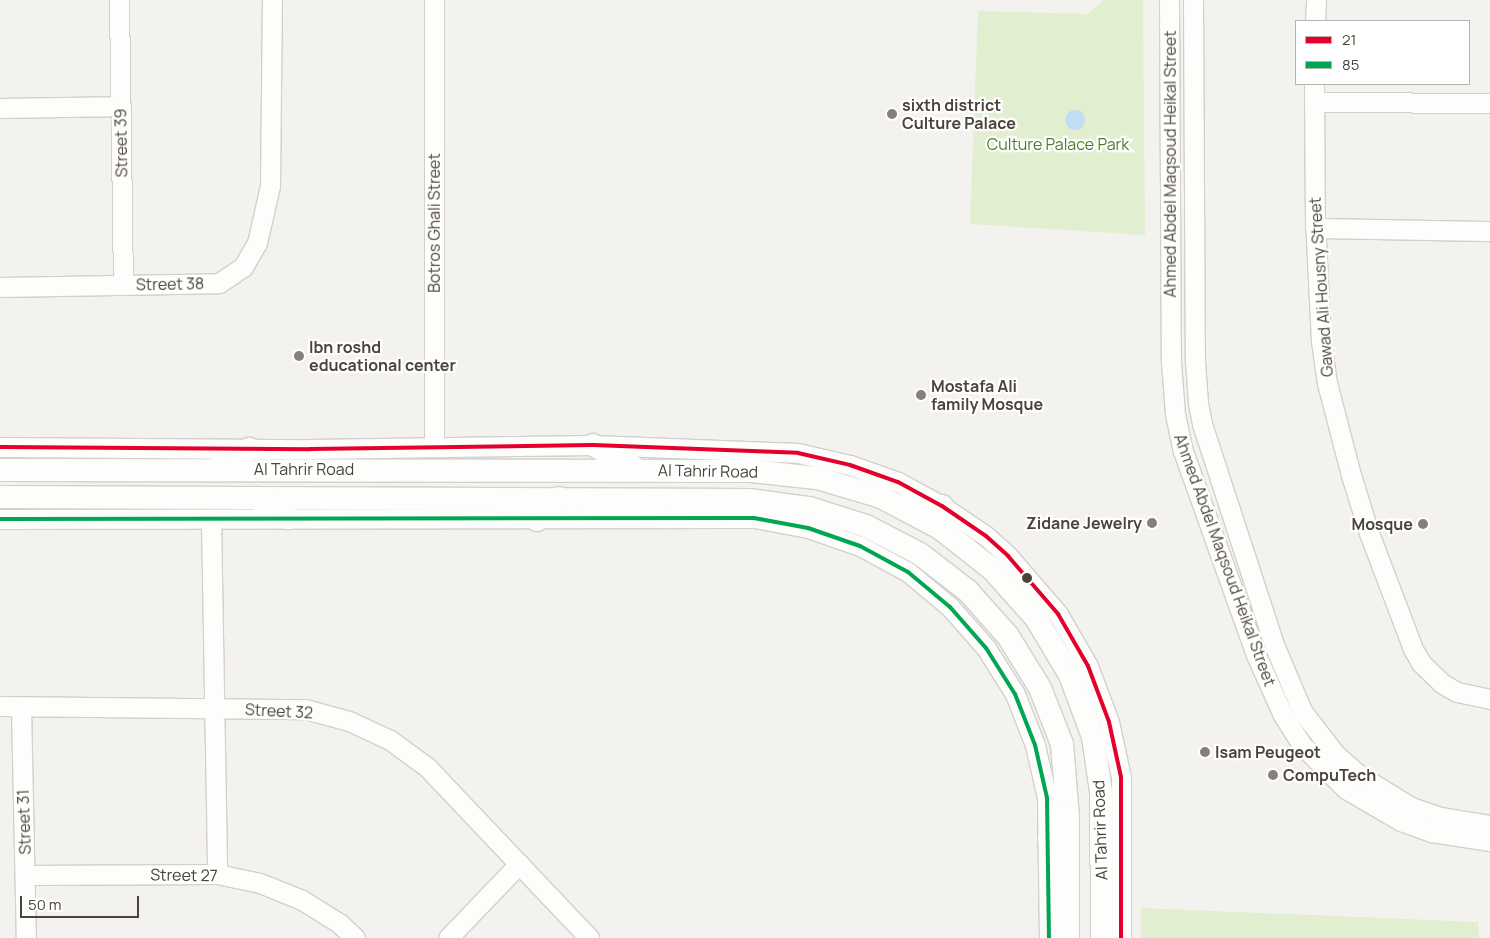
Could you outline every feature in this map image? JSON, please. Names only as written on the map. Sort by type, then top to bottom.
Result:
[{"type":"street","name":"Street 39","points":[[119,0],[123,285]]},
{"type":"street","name":"Street 38","points":[[0,287],[220,283],[242,267],[257,243],[270,186],[272,0]]},
{"type":"street","name":"Botros Ghali Street","points":[[434,0],[434,447]]},
{"type":"street","name":"Ahmed Abdel Maqsoud Heikal Street","points":[[1170,0],[1170,362],[1175,414],[1183,451],[1256,655],[1283,715],[1301,744],[1322,768],[1373,807],[1432,832],[1490,841]]},
{"type":"street","name":"Ahmed Abdel Maqsoud Heikal Street","points":[[1193,0],[1195,361],[1202,424],[1275,647],[1302,711],[1316,732],[1336,755],[1384,793],[1440,817],[1490,825]]},
{"type":"street","points":[[1315,20],[1316,0]]},
{"type":"street","points":[[1314,93],[1490,103]]},
{"type":"street","name":"Gawad Ali Housny Street","points":[[1314,93],[1315,228],[1323,362],[1351,475],[1369,533],[1413,649],[1421,663],[1437,679],[1458,692],[1490,699]]},
{"type":"street","points":[[0,108],[121,106]]},
{"type":"street","points":[[1315,228],[1490,231]]},
{"type":"street","points":[[1170,362],[1195,361]]},
{"type":"street","points":[[593,445],[638,470]]},
{"type":"street","points":[[0,446],[249,448],[593,445],[798,453],[850,465],[898,482],[942,506],[986,536],[1020,568],[1058,614],[1088,666],[1116,751],[1120,777],[1121,938]]},
{"type":"street","points":[[216,469],[249,448]]},
{"type":"street","points":[[77,469],[87,482],[83,493],[77,496]]},
{"type":"street","points":[[134,497],[130,482],[139,469]]},
{"type":"street","name":"Al Tahrir Road","points":[[0,470],[752,471],[817,478],[881,497],[940,528],[992,568],[1036,618],[1070,675],[1093,737],[1101,792],[1102,938]]},
{"type":"street","name":"Al Tahrir Road","points":[[0,497],[748,500],[808,508],[866,526],[920,554],[968,591],[1002,630],[1040,688],[1062,744],[1068,817],[1068,938]]},
{"type":"street","points":[[256,498],[288,518]]},
{"type":"street","points":[[537,520],[559,498]]},
{"type":"street","points":[[898,506],[942,506]]},
{"type":"street","points":[[211,518],[217,874]]},
{"type":"street","points":[[0,519],[288,518],[537,520],[754,518],[808,528],[860,546],[908,572],[956,614],[986,648],[1015,694],[1036,745],[1047,798],[1049,938]]},
{"type":"street","name":"Street 32","points":[[0,706],[305,709],[349,720],[390,740],[427,767],[589,938]]},
{"type":"street","name":"Street 31","points":[[21,706],[26,938]]},
{"type":"street","points":[[1301,744],[1316,732]]},
{"type":"street","points":[[1049,839],[1068,817]]},
{"type":"street","points":[[1101,862],[1120,843]]},
{"type":"street","points":[[448,938],[519,864]]},
{"type":"street","name":"Street 27","points":[[26,875],[217,874],[260,883],[302,900],[339,924],[355,938]]},
{"type":"green space","name":"Culture Palace Park","points":[[1104,0],[1143,0],[1145,235],[970,224],[978,11],[1087,14]]},
{"type":"green space","points":[[1141,908],[1478,922],[1479,938],[1141,938]]},
{"type":"water","points":[[1075,110],[1082,113],[1085,120],[1082,127],[1075,130],[1068,127],[1065,120],[1068,113]]},
{"type":"transit line","name":"21","points":[[0,447],[310,449],[593,445],[798,453],[850,465],[898,482],[942,506],[986,536],[1008,556],[1058,614],[1088,666],[1109,722],[1121,777],[1121,938]]},
{"type":"transit line","name":"85","points":[[0,519],[754,518],[808,528],[860,546],[908,572],[950,607],[986,648],[1015,694],[1035,745],[1047,798],[1049,938]]},
{"type":"place","name":"sixth district Culture Palace","points":[[892,114]]},
{"type":"place","name":"Ibn roshd educational center","points":[[299,356]]},
{"type":"place","name":"Mostafa Ali family Mosque","points":[[921,395]]},
{"type":"place","name":"Zidane Jewelry","points":[[1152,523]]},
{"type":"place","name":"Mosque","points":[[1423,524]]},
{"type":"place","name":"Isam Peugeot","points":[[1205,752]]},
{"type":"place","name":"CompuTech","points":[[1273,775]]}]
